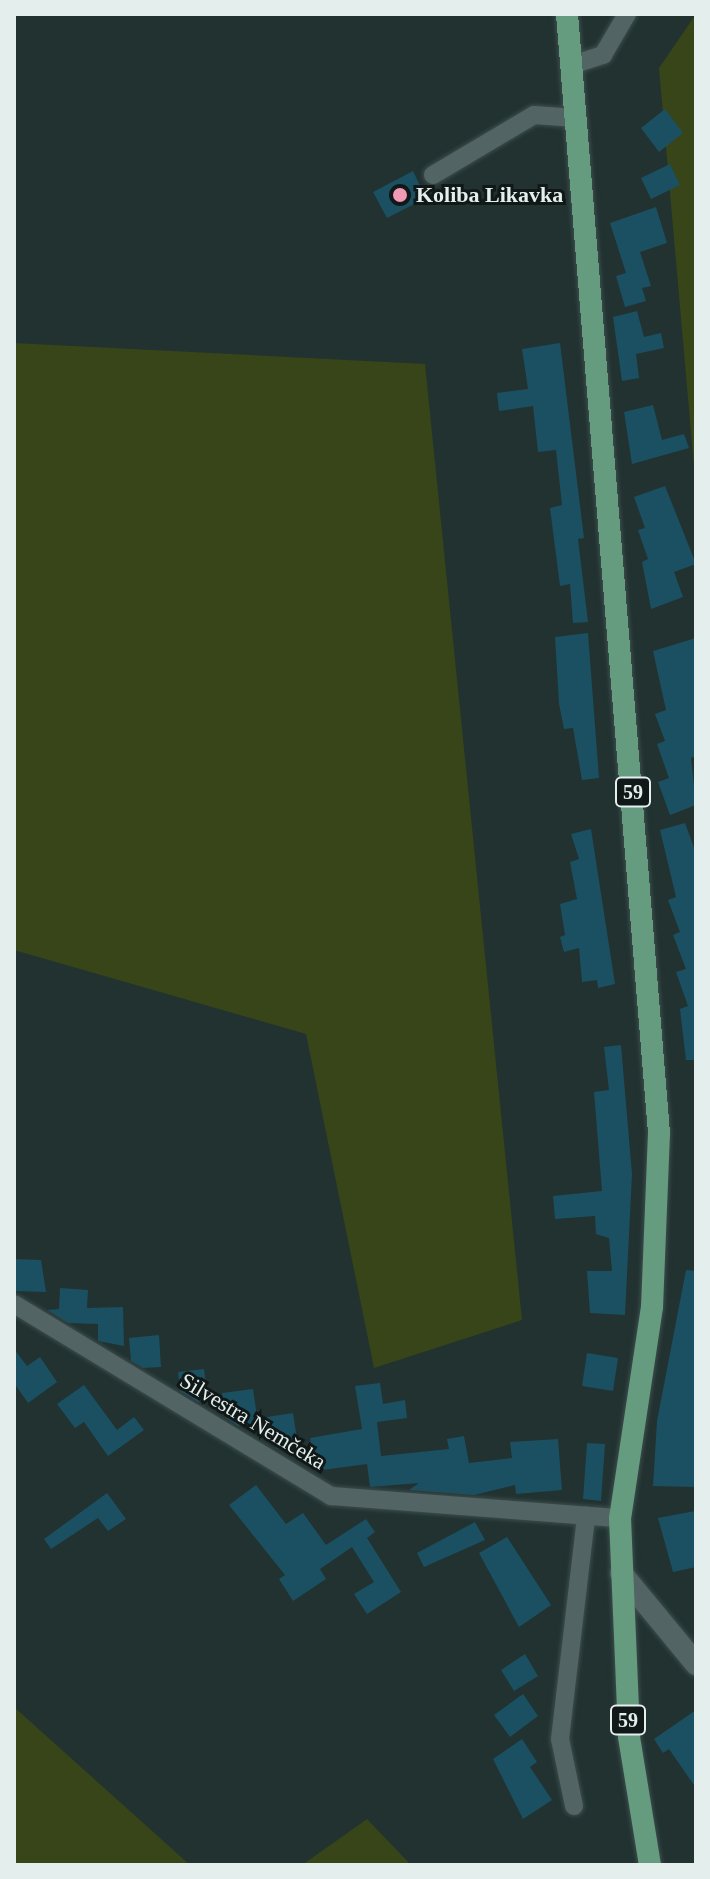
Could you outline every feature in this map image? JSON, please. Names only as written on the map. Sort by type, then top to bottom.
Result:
[{"type":"main road","name":"59","points":[[567,14],[659,1157],[652,1307],[620,1518],[629,1737],[650,1865]]},
{"type":"street","points":[[572,65],[603,55],[627,14]]},
{"type":"street","points":[[433,175],[534,115],[576,118]]},
{"type":"street","name":"Silvestra Nemčeka","points":[[14,1304],[331,1496],[620,1518]]},
{"type":"street","points":[[574,1806],[560,1739],[586,1516]]},
{"type":"street","points":[[621,1573],[696,1664]]},
{"type":"green space","points":[[696,14],[696,489],[659,68]]},
{"type":"green space","points":[[14,343],[425,364],[522,1320],[374,1368],[306,1034],[14,950]]},
{"type":"green space","points":[[14,1707],[190,1865],[14,1865]]},
{"type":"green space","points":[[367,1819],[411,1865],[302,1865]]},
{"type":"building","points":[[665,109],[683,133],[659,152],[641,128]]},
{"type":"building","points":[[670,164],[680,185],[651,199],[641,178]]},
{"type":"building","name":"Koliba Likavka","points":[[413,171],[426,198],[387,218],[373,192]]},
{"type":"building","points":[[656,207],[667,243],[640,252],[651,286],[642,288],[646,301],[625,307],[616,276],[626,273],[610,223]]},
{"type":"building","points":[[637,311],[644,337],[661,333],[664,348],[636,354],[639,378],[622,381],[613,317]]},
{"type":"building","points":[[560,343],[584,538],[578,539],[588,622],[573,623],[570,584],[560,586],[550,508],[562,505],[556,450],[538,452],[533,406],[499,411],[497,393],[528,389],[522,349]]},
{"type":"building","points":[[653,405],[662,440],[684,434],[689,448],[632,464],[624,412]]},
{"type":"building","points":[[665,486],[696,564],[674,572],[683,597],[651,609],[642,562],[648,559],[638,530],[645,528],[634,497]]},
{"type":"building","points":[[588,633],[599,778],[582,780],[573,728],[564,729],[559,704],[555,637]]},
{"type":"building","points":[[696,638],[696,756],[691,758],[696,805],[670,815],[658,782],[669,778],[657,744],[665,741],[655,714],[666,710],[653,651]]},
{"type":"building","points":[[685,823],[696,853],[696,1060],[686,1060],[680,1009],[688,1006],[676,972],[686,969],[673,935],[680,932],[668,900],[676,897],[660,830]]},
{"type":"building","points":[[591,829],[615,984],[598,988],[597,980],[582,982],[579,948],[564,952],[560,937],[565,935],[560,904],[577,899],[570,862],[579,859],[571,834]]},
{"type":"building","points":[[621,1045],[632,1174],[625,1315],[590,1313],[587,1271],[612,1271],[609,1238],[596,1234],[595,1216],[555,1219],[553,1196],[602,1191],[594,1092],[609,1090],[604,1047]]},
{"type":"building","points":[[14,1259],[41,1260],[46,1292],[14,1291]]},
{"type":"building","points":[[686,1270],[696,1271],[696,1487],[653,1486],[657,1421]]},
{"type":"building","points":[[60,1288],[88,1290],[87,1308],[123,1307],[124,1346],[98,1341],[98,1324],[68,1323],[47,1310],[59,1309]]},
{"type":"building","points":[[159,1335],[161,1367],[143,1368],[131,1361],[129,1338]]},
{"type":"building","points":[[14,1349],[27,1366],[40,1357],[57,1382],[28,1403],[14,1383]]},
{"type":"building","points":[[587,1353],[618,1358],[613,1391],[582,1386]]},
{"type":"building","points":[[204,1369],[208,1400],[198,1402],[180,1391],[178,1372]]},
{"type":"building","points":[[380,1383],[383,1404],[405,1400],[407,1418],[377,1422],[381,1456],[449,1449],[447,1439],[464,1436],[469,1463],[512,1458],[510,1442],[558,1439],[562,1490],[516,1494],[515,1485],[474,1495],[409,1490],[419,1483],[370,1487],[367,1464],[315,1471],[310,1438],[362,1429],[355,1386]]},
{"type":"building","points":[[84,1385],[117,1430],[134,1417],[144,1430],[108,1456],[84,1422],[75,1428],[57,1404]]},
{"type":"building","points":[[253,1389],[258,1423],[238,1426],[226,1418],[222,1393]]},
{"type":"building","points":[[293,1413],[298,1446],[277,1449],[267,1417]]},
{"type":"building","points":[[587,1443],[605,1444],[601,1501],[583,1499]]},
{"type":"building","points":[[256,1485],[286,1524],[303,1513],[326,1545],[366,1519],[375,1532],[367,1538],[401,1592],[367,1614],[354,1594],[374,1582],[352,1547],[320,1569],[326,1579],[293,1601],[279,1579],[285,1575],[229,1505]]},
{"type":"building","points":[[107,1493],[126,1519],[108,1531],[98,1518],[51,1549],[44,1539]]},
{"type":"building","points":[[695,1511],[696,1567],[673,1572],[658,1518]]},
{"type":"building","points":[[475,1522],[485,1540],[424,1567],[417,1553]]},
{"type":"building","points":[[507,1537],[551,1605],[519,1627],[479,1553]]},
{"type":"building","points":[[525,1654],[538,1676],[514,1691],[501,1670]]},
{"type":"building","points":[[523,1694],[538,1716],[510,1737],[494,1715]]},
{"type":"building","points":[[696,1710],[696,1788],[669,1749],[663,1753],[654,1739]]},
{"type":"building","points":[[522,1739],[537,1762],[530,1767],[552,1800],[523,1819],[493,1759]]},
{"type":"place","name":"Koliba Likavka","points":[[400,195]]}]
